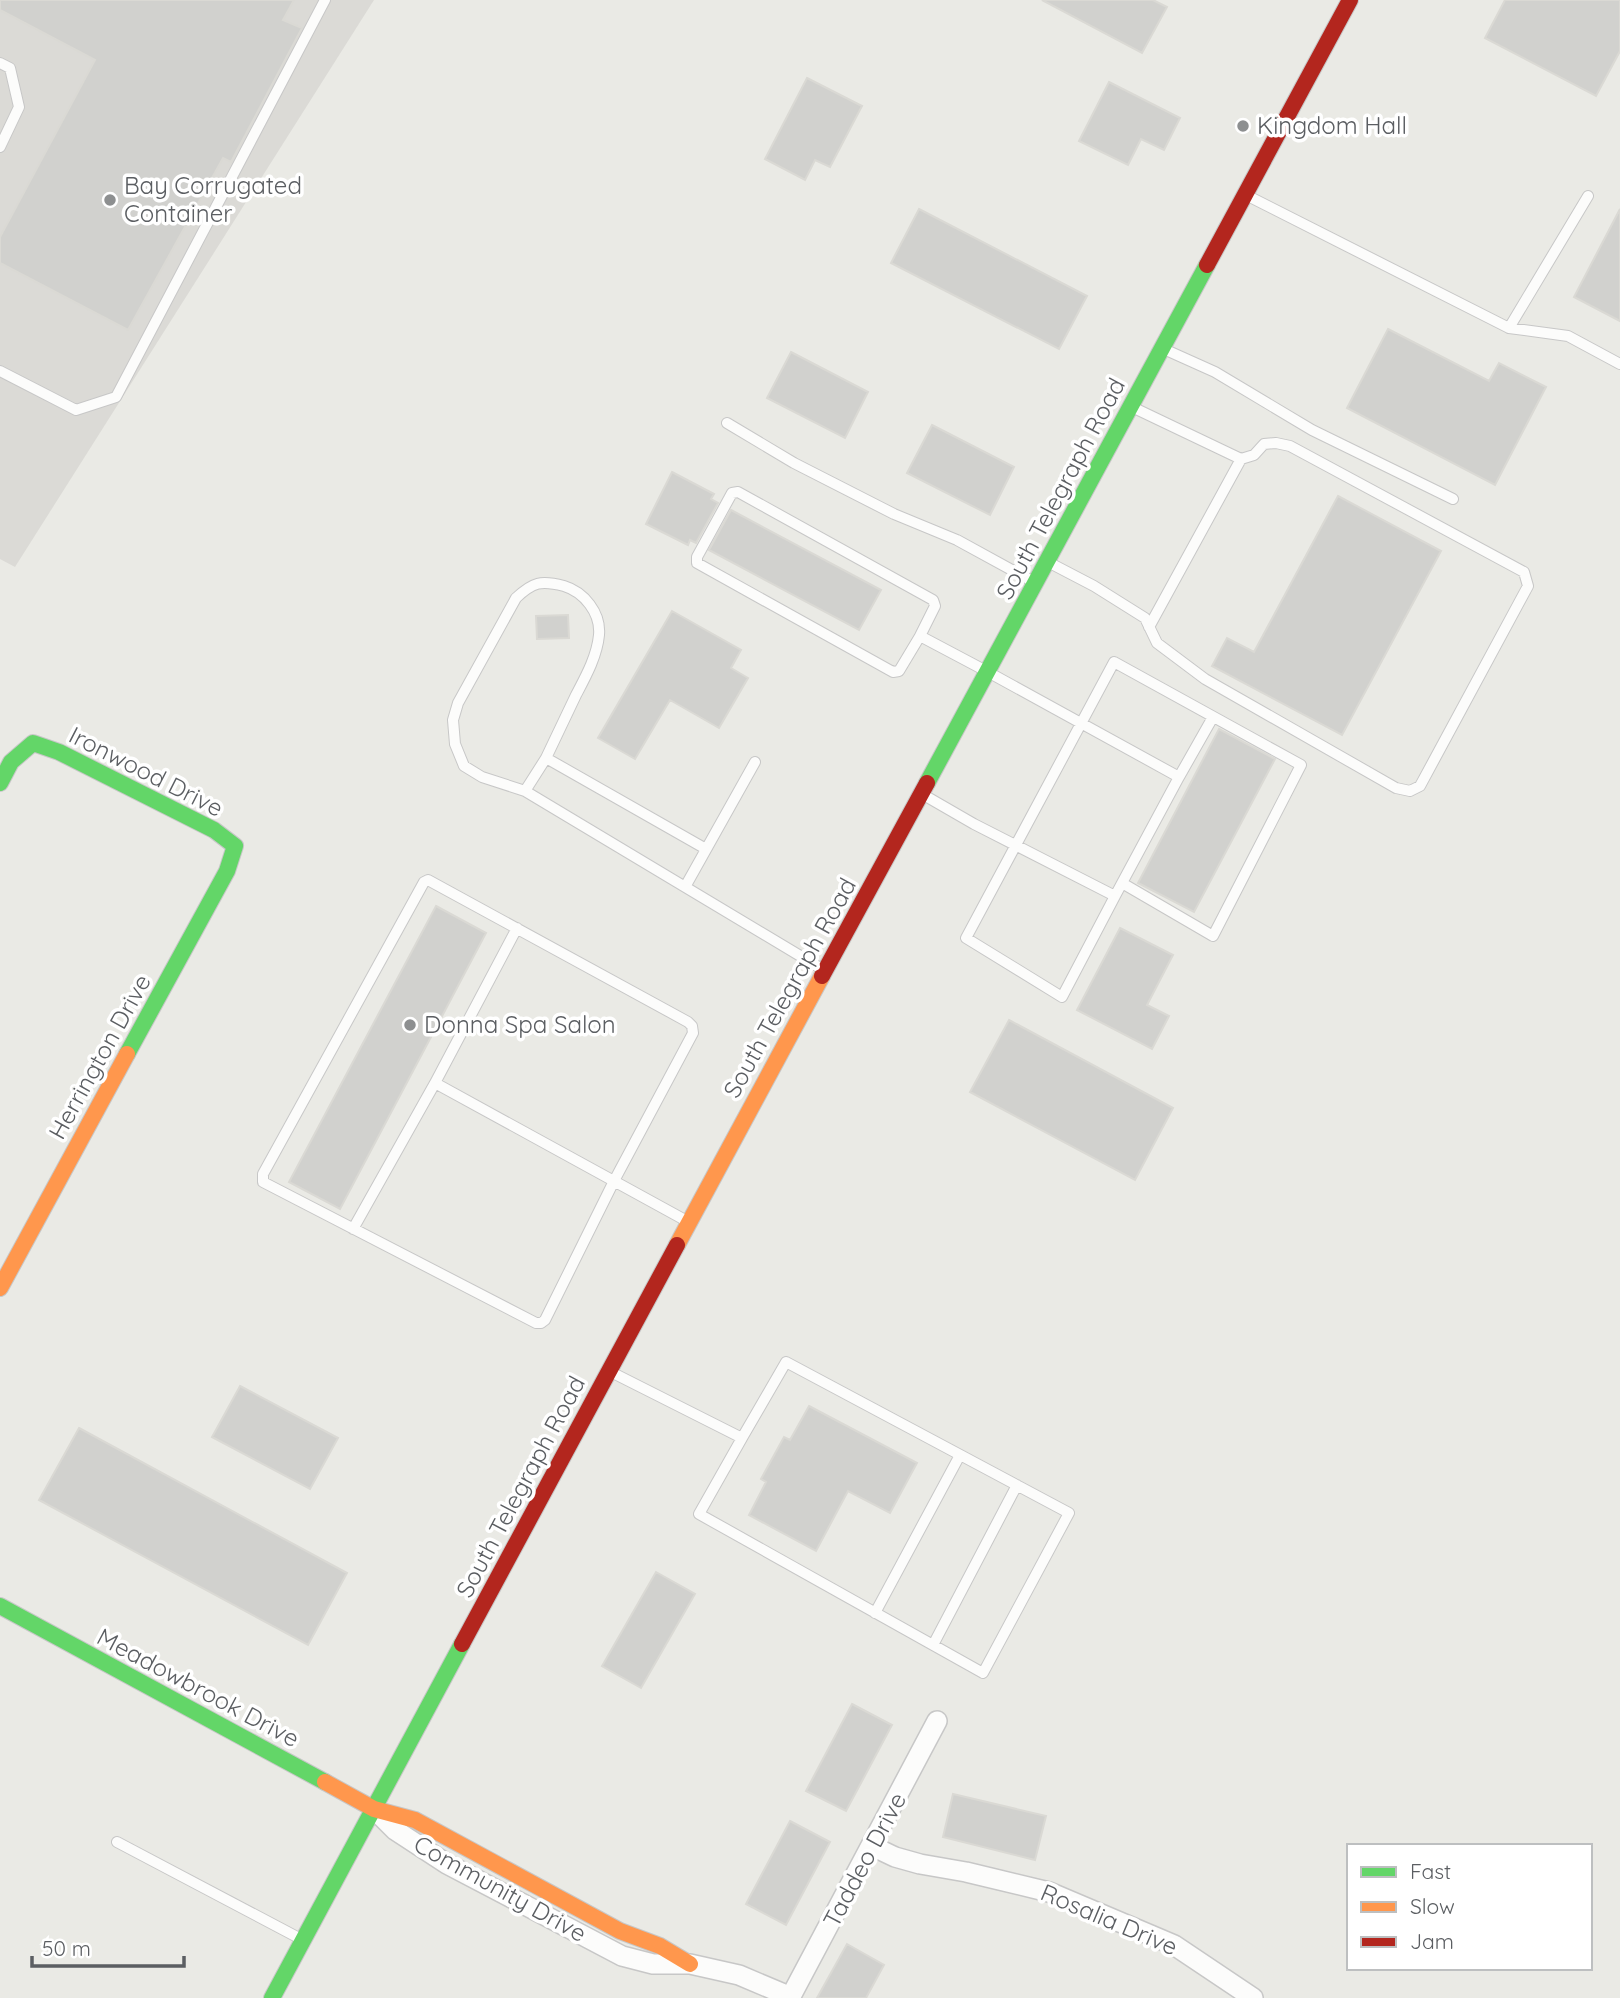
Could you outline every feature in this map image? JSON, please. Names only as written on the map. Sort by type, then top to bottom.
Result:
[{"type":"main road","name":"South Telegraph Road","points":[[272,1998],[1350,0]]},
{"type":"main road","name":"Ironwood Drive","points":[[0,783],[11,762],[33,743],[60,752],[214,830],[235,846]]},
{"type":"main road","name":"Herrington Drive","points":[[0,1288],[227,871],[235,846]]},
{"type":"main road","name":"Meadowbrook Drive","points":[[0,1606],[374,1809]]},
{"type":"main road","name":"Community Drive","points":[[374,1809],[415,1820],[620,1931],[660,1947],[690,1964]]},
{"type":"street","name":"Taddeo Drive","points":[[791,1997],[937,1721]]},
{"type":"street","name":"Community Drive","points":[[374,1809],[395,1830],[447,1864],[622,1956],[653,1964],[690,1964],[739,1975],[791,1997]]},
{"type":"street","name":"Rosalia Drive","points":[[872,1846],[895,1857],[920,1864],[1049,1892],[1174,1945],[1254,1998]]},
{"type":"lane","points":[[0,371],[76,410],[116,397],[325,0]]},
{"type":"lane","points":[[0,63],[10,68],[19,107],[0,147]]},
{"type":"lane","points":[[1246,195],[1509,328],[1568,336],[1620,364]]},
{"type":"lane","points":[[1509,328],[1588,196]]},
{"type":"lane","points":[[1163,348],[1215,372],[1312,430],[1453,499]]},
{"type":"lane","points":[[1047,562],[1094,586],[1144,618],[1157,643],[1205,679],[1396,788],[1410,791],[1420,786],[1528,586],[1524,572],[1290,446],[1264,444],[1254,456],[1241,459],[1131,406]]},
{"type":"lane","points":[[727,423],[794,463],[894,514],[957,540],[1036,583]]},
{"type":"lane","points":[[1149,627],[1241,459]]},
{"type":"lane","points":[[738,492],[933,600],[935,606],[919,636],[899,671],[893,672],[697,563],[697,557],[732,494],[738,492]]},
{"type":"lane","points":[[525,791],[546,758],[593,661],[599,633],[595,614],[582,593],[547,583],[529,585],[516,598],[458,703],[453,720],[455,744],[464,766],[482,777],[525,791],[825,971]]},
{"type":"lane","points":[[919,636],[1178,777]]},
{"type":"lane","points":[[1122,883],[1213,936],[1301,765],[1114,662],[966,938],[1062,997],[1115,896],[1178,777],[1213,717]]},
{"type":"lane","points":[[546,758],[706,849]]},
{"type":"lane","points":[[685,887],[755,762]]},
{"type":"lane","points":[[922,794],[1115,896]]},
{"type":"lane","points":[[431,881],[517,928],[688,1022],[693,1033],[614,1181],[545,1320],[541,1323],[536,1323],[263,1182],[263,1174],[424,882],[431,881]]},
{"type":"lane","points":[[353,1229],[435,1083],[517,928]]},
{"type":"lane","points":[[435,1083],[689,1222]]},
{"type":"lane","points":[[786,1362],[1069,1513],[983,1673],[699,1514],[741,1438],[786,1362]]},
{"type":"lane","points":[[609,1371],[741,1438]]},
{"type":"lane","points":[[875,1613],[960,1455]]},
{"type":"lane","points":[[933,1645],[1017,1485]]},
{"type":"lane","points":[[117,1842],[303,1940]]},
{"type":"lane","points":[[535,1911],[545,1891]]},
{"type":"shaded area","points":[[0,0],[374,0],[15,567],[0,559]]},
{"type":"building","name":"Bay Corrugated Container","points":[[0,0],[294,0],[283,20],[302,28],[231,162],[223,158],[128,330],[0,263],[0,237],[95,60],[0,10]]},
{"type":"building","points":[[1042,0],[1153,0],[1167,7],[1142,53]]},
{"type":"building","points":[[1505,0],[1620,0],[1620,51],[1596,96],[1485,38]]},
{"type":"building","points":[[807,78],[862,106],[830,167],[815,160],[805,180],[765,159]]},
{"type":"building","points":[[1109,82],[1180,118],[1164,150],[1141,139],[1128,165],[1079,141]]},
{"type":"building","points":[[919,209],[1087,296],[1059,349],[891,263]]},
{"type":"building","points":[[1620,209],[1620,321],[1574,297]]},
{"type":"building","points":[[1388,329],[1489,381],[1499,363],[1546,387],[1495,485],[1347,408]]},
{"type":"building","points":[[791,352],[868,392],[845,438],[767,398]]},
{"type":"building","points":[[932,425],[1014,467],[990,515],[907,473]]},
{"type":"building","points":[[672,472],[714,494],[711,499],[718,503],[696,543],[690,540],[688,545],[646,524]]},
{"type":"building","points":[[1338,496],[1441,551],[1342,735],[1212,666],[1227,638],[1254,652]]},
{"type":"building","points":[[731,510],[881,590],[859,630],[709,550]]},
{"type":"building","points":[[672,611],[741,650],[731,668],[748,678],[719,728],[670,700],[635,759],[598,738]]},
{"type":"building","points":[[568,615],[569,638],[537,639],[536,616]]},
{"type":"building","points":[[1219,729],[1275,759],[1194,912],[1138,883]]},
{"type":"building","points":[[436,906],[486,933],[340,1209],[289,1182]]},
{"type":"building","points":[[1120,928],[1173,955],[1147,1005],[1169,1016],[1152,1049],[1077,1010]]},
{"type":"building","points":[[1009,1020],[1173,1108],[1135,1180],[970,1092]]},
{"type":"building","points":[[240,1386],[338,1438],[310,1489],[212,1437]]},
{"type":"building","points":[[809,1406],[917,1463],[890,1513],[848,1491],[816,1551],[749,1515],[766,1482],[761,1479],[784,1437],[790,1440]]},
{"type":"building","points":[[79,1428],[347,1573],[308,1645],[39,1500]]},
{"type":"building","points":[[656,1572],[695,1594],[641,1688],[602,1666]]},
{"type":"building","points":[[852,1704],[892,1725],[846,1811],[806,1791]]},
{"type":"building","points":[[953,1794],[1046,1816],[1035,1860],[943,1837]]},
{"type":"building","points":[[790,1821],[830,1842],[786,1925],[746,1904]]},
{"type":"building","points":[[847,1944],[884,1965],[866,1998],[817,1998]]},
{"type":"traffic: fast","points":[[927,783],[1207,265]]},
{"type":"traffic: fast","points":[[0,783],[11,762],[33,743],[59,752],[214,830],[235,846],[227,871],[127,1054]]},
{"type":"traffic: fast","points":[[0,1606],[325,1782]]},
{"type":"traffic: fast","points":[[272,1998],[462,1644]]},
{"type":"traffic: slow","points":[[677,1245],[822,976]]},
{"type":"traffic: slow","points":[[0,1288],[127,1054]]},
{"type":"traffic: slow","points":[[325,1782],[374,1809],[415,1820],[620,1931],[660,1946],[690,1964]]},
{"type":"traffic: jam","points":[[1207,265],[1350,0]]},
{"type":"traffic: jam","points":[[822,976],[927,783]]},
{"type":"traffic: jam","points":[[462,1644],[677,1245]]},
{"type":"place","name":"Kingdom Hall","points":[[1243,126]]},
{"type":"place","name":"Bay Corrugated Container","points":[[110,200]]},
{"type":"place","name":"Donna Spa Salon","points":[[410,1025]]}]
